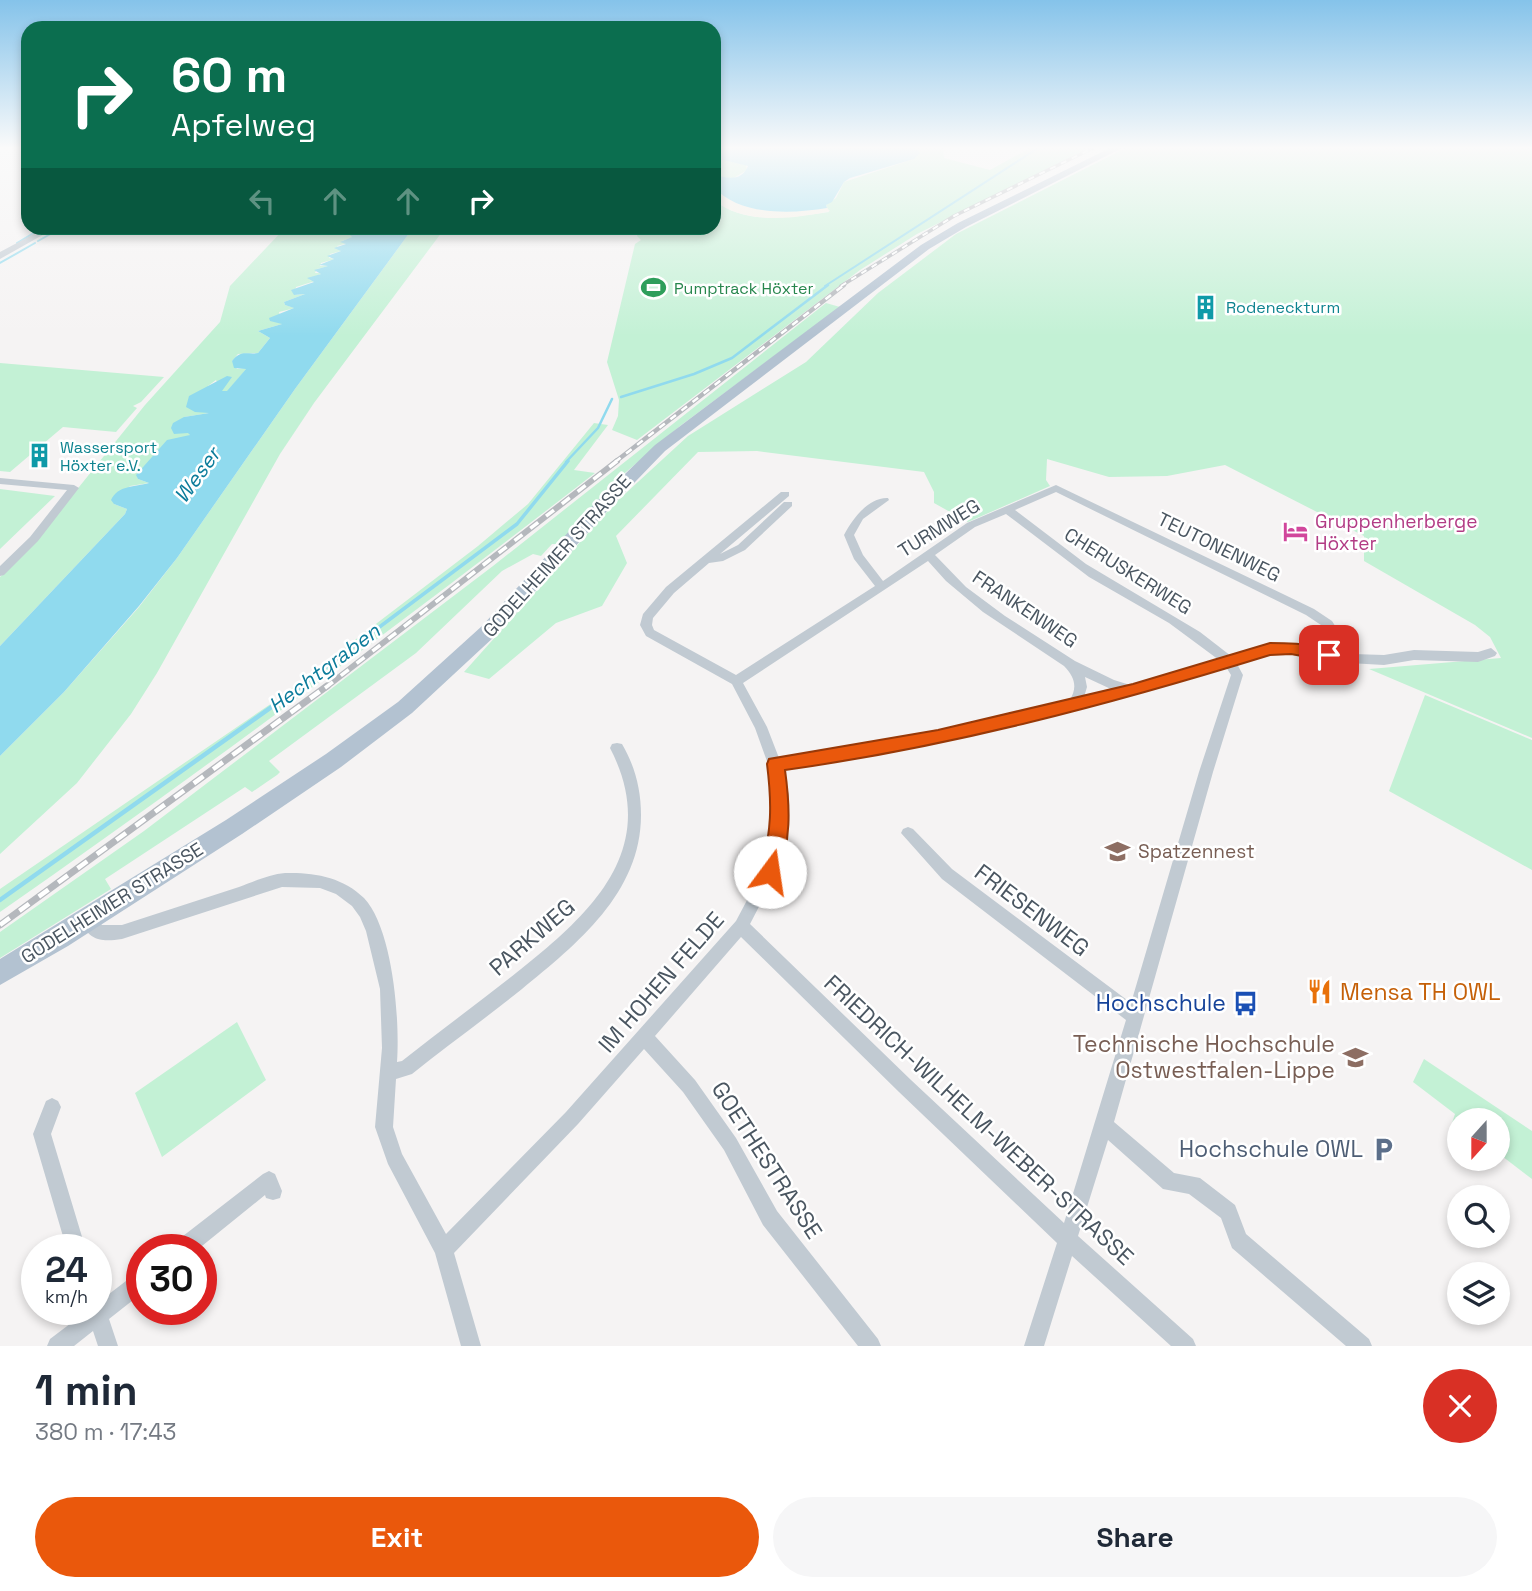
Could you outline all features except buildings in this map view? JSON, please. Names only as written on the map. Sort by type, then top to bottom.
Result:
[{"type":"main road","name":"GODELHEIMER STRASSE","points":[[0,973],[88,920],[306,780],[420,695],[512,609],[611,494],[653,454],[925,247],[991,211]]},
{"type":"street","points":[[0,257],[39,235]]},
{"type":"street","points":[[0,481],[74,488],[34,539],[0,572]]},
{"type":"street","name":"TURMWEG","points":[[736,681],[883,587],[971,524],[1056,488]]},
{"type":"street","name":"TEUTONENWEG","points":[[1056,488],[1310,612],[1328,624],[1349,658]]},
{"type":"street","points":[[736,681],[650,633],[646,625],[647,617],[670,590],[787,499]]},
{"type":"street","points":[[883,587],[862,564],[852,548],[849,534],[859,517],[884,500]]},
{"type":"street","name":"CHERUSKERWEG","points":[[1007,509],[1067,556],[1194,634],[1230,663]]},
{"type":"street","name":"FRANKENWEG","points":[[928,554],[958,587],[1030,639],[1072,665],[1111,684],[1133,691]]},
{"type":"street","points":[[775,764],[889,747],[1072,706],[1133,691],[1270,649],[1291,648],[1349,658],[1384,660],[1414,655],[1478,657],[1491,653]]},
{"type":"street","points":[[1034,1346],[1104,1125],[1206,772],[1237,675],[1230,663]]},
{"type":"street","name":"FRANKENWEG","points":[[1072,665],[1079,675],[1081,689],[1079,698],[1072,706]]},
{"type":"street","name":"IM HOHEN FELDE","points":[[444,1250],[572,1118],[741,926],[770,872],[777,846],[782,796],[775,764],[761,727],[736,681]]},
{"type":"street","name":"PARKWEG","points":[[388,1073],[406,1068],[501,995],[580,931],[605,901],[618,880],[635,833],[632,790],[625,760],[617,748]]},
{"type":"street","name":"FRIESENWEG","points":[[908,833],[947,874],[1135,1017]]},
{"type":"street","points":[[88,920],[97,932],[122,932],[282,880],[320,881],[341,889],[357,901],[366,912],[374,931],[388,989],[388,1073],[384,1127],[394,1158],[444,1250],[471,1346]]},
{"type":"street","name":"FRIEDRICH-WILHELM-WEBER-STRASSE","points":[[741,926],[1067,1241],[1186,1346]]},
{"type":"street","name":"GOETHESTRASSE","points":[[645,1037],[689,1086],[730,1144],[770,1218],[870,1346]]},
{"type":"street","points":[[52,1107],[42,1134],[73,1234]]},
{"type":"street","points":[[1104,1125],[1170,1182],[1193,1185],[1228,1212],[1239,1241],[1362,1346]]},
{"type":"street","points":[[201,1234],[269,1180],[273,1191]]},
{"type":"street","points":[[57,1346],[82,1325]]},
{"type":"street","points":[[101,1325],[108,1346]]},
{"type":"green space","points":[[721,211],[769,218],[829,212],[963,211],[917,234],[860,270],[637,440],[612,430],[618,416],[619,400],[607,362],[635,244],[641,240],[637,235],[721,235]]},
{"type":"green space","points":[[1002,211],[1532,211],[1532,738],[1369,669],[1501,658],[1490,637],[1475,625],[1364,561],[1364,536],[1225,465],[1167,476],[1109,477],[1047,459],[1046,480],[1050,486],[968,522],[934,503],[934,492],[924,472],[757,451],[698,452],[616,536],[627,563],[602,606],[556,623],[489,679],[464,672],[614,504],[688,436],[806,362],[878,293],[956,234]]},
{"type":"green space","points":[[278,235],[353,237],[342,241],[348,243],[337,246],[341,251],[330,254],[329,258],[335,259],[321,263],[320,266],[329,266],[317,269],[315,273],[322,273],[309,280],[315,281],[296,287],[294,295],[305,294],[284,302],[285,305],[295,308],[279,312],[282,324],[258,331],[270,338],[258,353],[238,354],[232,361],[237,369],[247,368],[227,392],[221,391],[216,380],[208,386],[209,413],[184,417],[190,435],[137,475],[138,479],[149,483],[130,486],[114,504],[127,509],[125,514],[0,646],[0,577],[38,538],[145,405],[220,322],[230,286]]},
{"type":"green space","points":[[408,235],[440,235],[314,403],[280,454],[157,673],[131,714],[77,783],[0,854],[0,756],[64,692],[139,607],[177,558],[295,389]]},
{"type":"green space","points":[[826,303],[840,307],[680,426],[612,484],[559,544],[552,544],[541,556],[533,554],[502,571],[416,653],[269,761],[280,772],[277,775],[252,792],[245,787],[105,879],[111,889],[0,958],[0,932],[144,831],[493,566]]},
{"type":"green space","points":[[0,363],[164,377],[141,402],[133,406],[137,408],[116,432],[63,427],[10,472],[0,471]]},
{"type":"green space","points":[[594,423],[608,425],[574,470],[595,473],[300,696],[0,912],[0,889],[275,701],[478,546],[528,504]]},
{"type":"green space","points":[[0,489],[55,496],[0,549]]},
{"type":"green space","points":[[1425,695],[1532,740],[1532,870],[1389,791]]},
{"type":"green space","points":[[237,1022],[266,1080],[162,1157],[135,1093]]},
{"type":"green space","points":[[1424,1059],[1498,1108],[1447,1108],[1413,1082]]},
{"type":"green space","points":[[1510,1116],[1532,1131],[1532,1179],[1510,1162]]},
{"type":"sand","points":[[734,211],[830,211],[786,218],[755,217]]},
{"type":"water","name":"Weser","points":[[350,235],[408,235],[295,389],[177,558],[64,692],[0,756],[0,646],[125,514],[127,509],[111,500],[114,495],[127,487],[149,483],[138,479],[136,475],[167,440],[190,435],[174,434],[171,428],[173,423],[184,417],[209,413],[195,412],[186,407],[189,396],[227,376],[232,377],[222,391],[227,391],[246,369],[234,368],[232,361],[235,357],[258,353],[270,338],[258,331],[282,324],[270,321],[269,318],[294,308],[284,302],[305,294],[294,295],[291,290],[314,282],[307,278],[321,274],[314,270],[328,266],[319,265],[334,259],[327,256],[341,251],[334,248],[346,244],[340,242],[352,237]]},
{"type":"waterway","name":"Hechtgraben","points":[[825,286],[941,211]]},
{"type":"waterway","points":[[17,243],[30,235]]},
{"type":"waterway","points":[[38,241],[49,235]]},
{"type":"waterway","points":[[0,263],[35,243]]},
{"type":"waterway","name":"Hechtgraben","points":[[621,397],[694,374],[732,358],[828,285]]},
{"type":"waterway","name":"Hechtgraben","points":[[566,462],[598,428],[612,399]]},
{"type":"waterway","name":"Hechtgraben","points":[[298,688],[517,524],[568,461]]},
{"type":"waterway","name":"Hechtgraben","points":[[0,900],[301,686]]},
{"type":"railway","points":[[841,286],[965,211]]},
{"type":"railway","points":[[615,462],[844,285]]},
{"type":"railway","points":[[325,688],[617,461]]},
{"type":"railway","points":[[0,925],[327,686]]},
{"type":"place","name":"Pumptrack Höxter","points":[[654,288]]},
{"type":"place","name":"Rodeneckturm","points":[[1206,307]]},
{"type":"place","name":"Wassersport Höxter e.V.","points":[[40,456]]},
{"type":"place","name":"Gruppenherberge Höxter","points":[[1295,532]]},
{"type":"place","name":"Spatzennest","points":[[1118,851]]},
{"type":"place","name":"Mensa TH OWL","points":[[1320,992]]},
{"type":"place","name":"Hochschule","points":[[1246,1003]]},
{"type":"place","name":"Technische Hochschule Ostwestfalen-Lippe","points":[[1355,1057]]},
{"type":"place","name":"Hochschule OWL","points":[[1383,1149]]},
{"type":"route","points":[[770,872],[777,846],[782,796],[775,764],[865,752],[938,737],[1133,691],[1270,649],[1291,648],[1329,655]]}]
